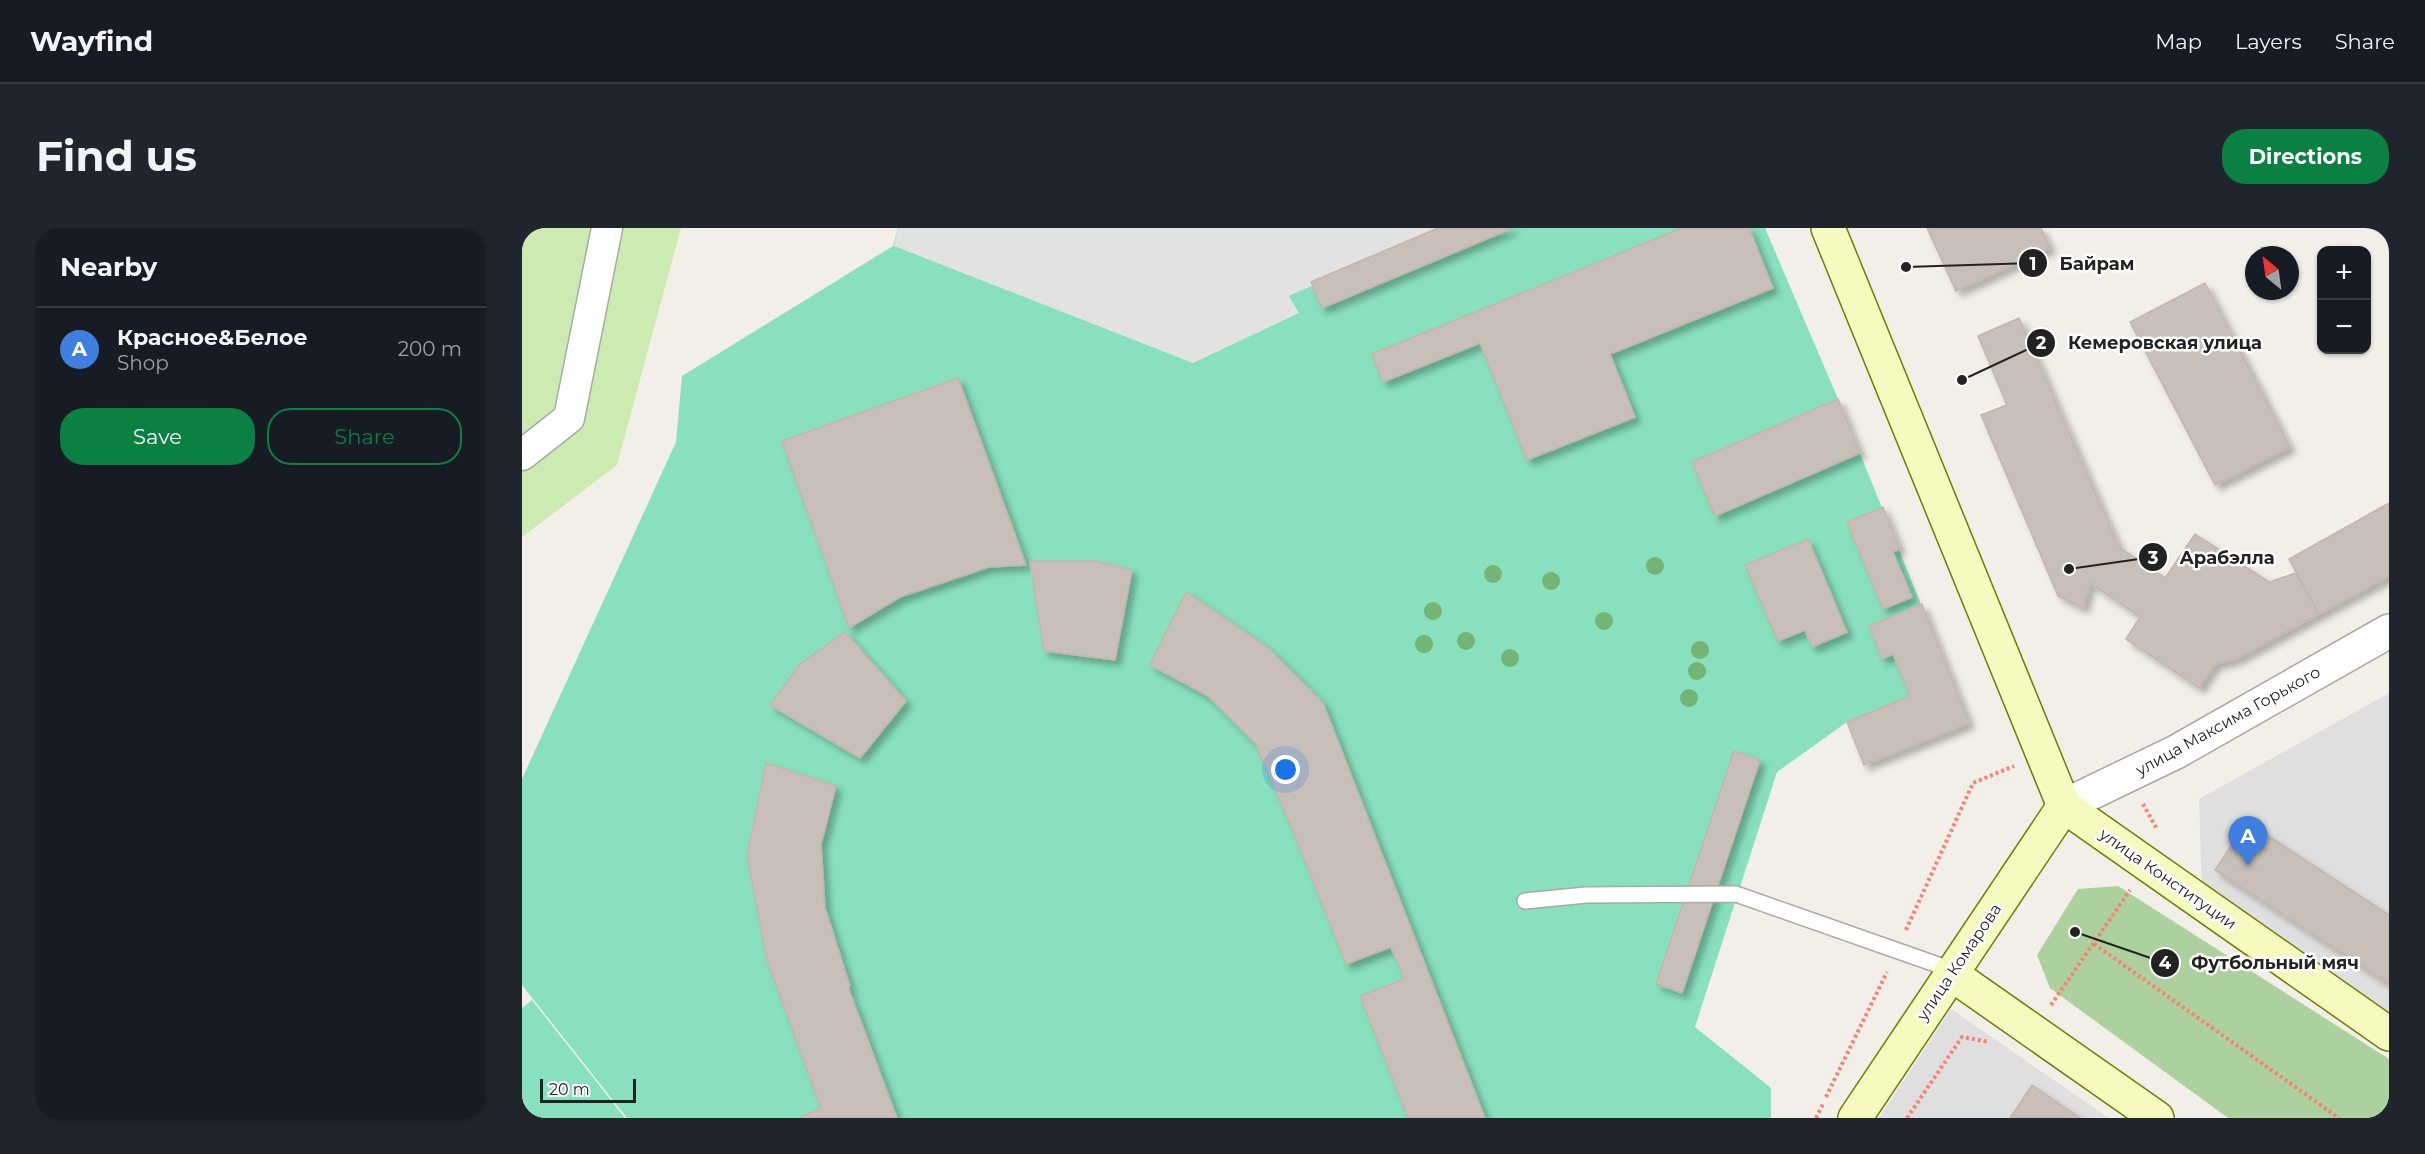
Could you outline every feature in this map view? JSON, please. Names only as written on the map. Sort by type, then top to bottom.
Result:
[{"type":"main road","points":[[1828,228],[2064,806]]},
{"type":"main road","name":"улица Комарова","points":[[1855,1118],[2064,806]]},
{"type":"main road","name":"улица Конституции","points":[[2064,806],[2389,1034]]},
{"type":"main road","points":[[1950,973],[2157,1118]]},
{"type":"street","points":[[522,455],[569,418],[607,228]]},
{"type":"street","name":"улица Максима Горького","points":[[2064,806],[2176,752],[2389,631]]},
{"type":"lane","points":[[1525,901],[1586,895],[1736,894],[1941,966],[1950,973]]},
{"type":"path","points":[[2046,1013],[2133,887]]},
{"type":"path","points":[[2094,944],[2339,1118]]},
{"type":"path","points":[[1907,1118],[1962,1037],[1998,1043]]},
{"type":"shaded area","points":[[898,228],[1442,228],[1289,296],[1299,313],[1193,363],[894,246]]},
{"type":"shaded area","points":[[2389,693],[2389,1020],[2202,892],[2199,799]]},
{"type":"shaded area","points":[[1951,1009],[2109,1118],[1879,1118]]},
{"type":"green space","points":[[522,228],[681,228],[617,465],[522,537]]},
{"type":"green space","points":[[898,228],[1765,228],[1838,399],[1969,723],[1864,765],[1847,722],[1777,772],[1695,1027],[1771,1088],[1771,1118],[627,1118],[522,985],[522,779],[676,442],[682,376],[893,246]]},
{"type":"green space","points":[[2118,886],[2389,1059],[2389,1118],[2228,1118],[2050,988],[2037,955],[2078,889]]},
{"type":"green space","points":[[532,1000],[625,1118],[522,1118],[522,1008]]},
{"type":"building","points":[[1438,228],[1513,228],[1322,308],[1311,282]]},
{"type":"building","points":[[1682,228],[1749,228],[1773,288],[1610,354],[1635,417],[1527,460],[1480,343],[1383,382],[1372,354]]},
{"type":"building","points":[[1927,228],[2041,228],[2050,248],[1956,291]]},
{"type":"building","points":[[2205,283],[2290,447],[2215,485],[2130,322]]},
{"type":"building","points":[[2019,318],[2119,547],[2165,578],[2195,534],[2269,582],[2296,573],[2319,614],[2236,659],[2215,664],[2199,688],[2126,639],[2140,617],[2090,583],[2083,608],[2058,596],[1981,415],[2007,405],[1978,336]]},
{"type":"building","points":[[958,378],[1026,565],[989,567],[900,597],[849,628],[782,441]]},
{"type":"building","points":[[1838,399],[1860,453],[1715,516],[1692,462]]},
{"type":"building","points":[[2389,503],[2389,576],[2319,614],[2289,559]]},
{"type":"building","points":[[1883,507],[1900,549],[1893,552],[1912,597],[1883,609],[1847,522]]},
{"type":"building","points":[[1808,539],[1847,632],[1812,647],[1805,630],[1778,641],[1745,565]]},
{"type":"building","points":[[1030,561],[1096,561],[1132,570],[1115,660],[1044,651]]},
{"type":"building","points":[[1186,592],[1267,647],[1323,703],[1485,1118],[1408,1118],[1360,996],[1404,979],[1391,947],[1346,964],[1255,743],[1208,696],[1150,665]]},
{"type":"building","points":[[1922,604],[1969,723],[1864,765],[1847,722],[1910,696],[1893,654],[1882,659],[1869,626]]},
{"type":"building","points":[[845,632],[906,701],[860,758],[770,705],[800,664]]},
{"type":"building","points":[[1734,751],[1760,760],[1682,993],[1656,984]]},
{"type":"building","points":[[766,763],[836,786],[821,844],[825,908],[850,986],[848,987],[897,1118],[799,1118],[821,1108],[767,960],[747,856]]},
{"type":"building","points":[[2247,822],[2389,915],[2389,984],[2215,870]]},
{"type":"building","points":[[2032,1085],[2080,1118],[2010,1118]]},
{"type":"place","name":"Байрам","points":[[1906,267]]},
{"type":"place","name":"Кемеровская улица","points":[[1962,380]]},
{"type":"place","name":"Арабэлла","points":[[2069,569]]},
{"type":"place","name":"Красное&Белое","points":[[2248,866]]},
{"type":"place","name":"Футбольный мяч","points":[[2075,932]]}]
